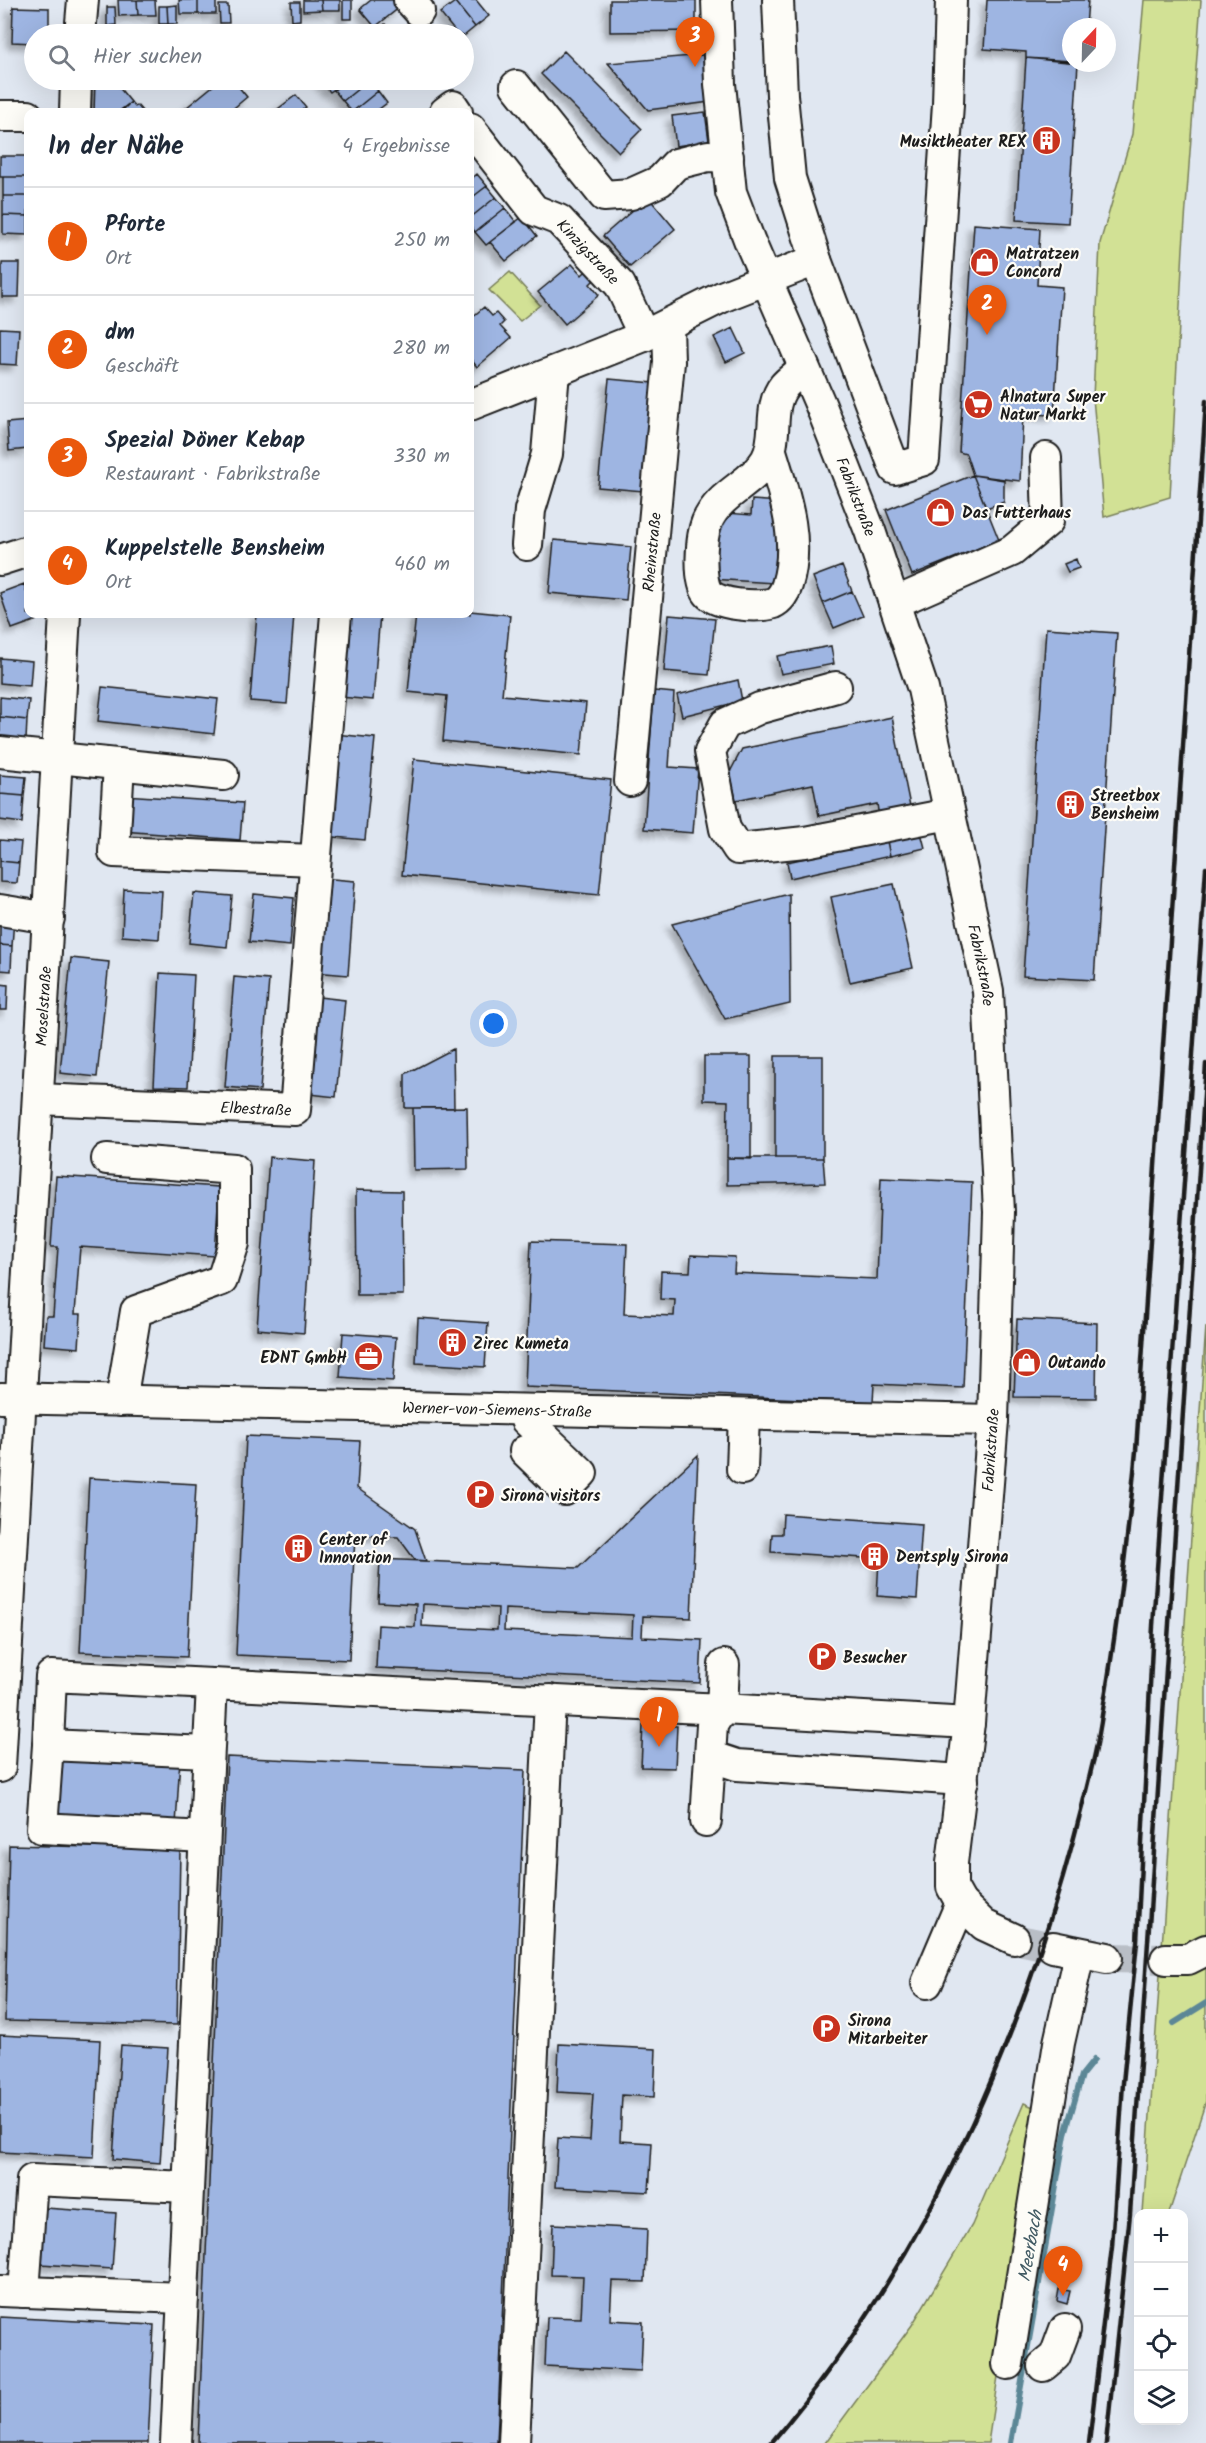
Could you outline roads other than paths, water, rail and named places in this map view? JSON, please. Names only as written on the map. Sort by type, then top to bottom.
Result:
[{"type":"street","points":[[81,24],[82,0]]},
{"type":"street","name":"Fabrikstraße","points":[[717,0],[720,84],[731,192],[870,531],[923,689],[987,991],[999,1212],[993,1420],[969,1723],[952,1863],[952,1887],[960,1904]]},
{"type":"street","points":[[778,0],[782,95],[790,178],[816,260],[896,469],[924,460],[948,104],[943,1]]},
{"type":"street","points":[[516,86],[604,196],[631,194],[660,181],[676,164],[708,156],[728,157]]},
{"type":"street","points":[[75,108],[76,90]]},
{"type":"street","points":[[0,116],[24,116]]},
{"type":"street","name":"Kinzigstraße","points":[[474,133],[534,210],[559,220],[620,285],[656,330]]},
{"type":"street","points":[[474,403],[656,330],[724,296],[816,260]]},
{"type":"street","name":"Rheinstraße","points":[[630,780],[669,362],[656,330]]},
{"type":"street","points":[[771,452],[791,519],[790,568],[786,587],[774,603],[758,605],[713,599],[706,591],[702,578],[706,525],[712,510],[719,502],[761,469],[771,452],[778,397],[783,387],[804,368]]},
{"type":"street","points":[[527,545],[530,510],[547,454],[554,372]]},
{"type":"street","points":[[894,603],[1012,551],[1048,521],[1046,458]]},
{"type":"street","points":[[0,560],[24,552]]},
{"type":"street","name":"Moselstraße","points":[[0,1767],[10,1399],[38,1099],[66,618]]},
{"type":"street","name":"Elbestraße","points":[[38,1099],[295,1110],[336,618]]},
{"type":"street","points":[[836,687],[760,708],[725,724],[710,751],[724,829],[738,849],[805,842],[949,814]]},
{"type":"street","points":[[0,752],[223,775]]},
{"type":"street","points":[[119,764],[114,852],[314,860]]},
{"type":"street","points":[[0,910],[50,918]]},
{"type":"street","points":[[107,1159],[234,1169],[234,1243],[222,1280],[136,1311],[121,1401]]},
{"type":"street","name":"Werner-von-Siemens-Straße","points":[[10,1399],[993,1420]]},
{"type":"street","points":[[742,1469],[744,1414]]},
{"type":"street","points":[[525,1451],[566,1490],[582,1473],[526,1420]]},
{"type":"street","points":[[706,1821],[711,1725],[722,1709],[724,1665]]},
{"type":"street","points":[[204,1837],[42,1828],[51,1676],[969,1723]]},
{"type":"street","points":[[176,2443],[212,1684]]},
{"type":"street","points":[[514,2443],[550,1700]]},
{"type":"street","points":[[48,1745],[208,1752]]},
{"type":"street","points":[[710,1756],[737,1766],[963,1780]]},
{"type":"street","points":[[927,1983],[960,1904],[984,1925],[1014,1939]]},
{"type":"street","points":[[1166,1959],[1188,1959],[1206,1950]]},
{"type":"street","points":[[1008,2364],[1059,2043],[1080,1953]]},
{"type":"street","points":[[183,2298],[12,2291],[32,2180],[188,2187]]},
{"type":"street","points":[[1043,2366],[1055,2356],[1065,2329]]},
{"type":"waterway","name":"Meerbach","points":[[1174,2023],[1206,2003]]},
{"type":"waterway","name":"Meerbach","points":[[1011,2443],[1065,2134],[1082,2075],[1094,2060]]},
{"type":"tunnel","points":[[1014,1939],[1053,1947]]},
{"type":"tunnel","points":[[1107,1958],[1166,1959]]},
{"type":"railway","points":[[771,2443],[830,2368],[883,2290],[930,2208],[972,2124],[1009,2037],[1041,1949],[1068,1858],[1096,1749],[1119,1605],[1136,1451],[1206,401]]},
{"type":"railway","points":[[1089,2443],[1112,2247],[1123,2083],[1137,1942],[1153,1626],[1206,868]]},
{"type":"railway","points":[[1106,2443],[1130,2214],[1206,1064]]},
{"type":"place","name":"Spezial Döner Kebap","points":[[695,67]]},
{"type":"place","name":"Musiktheater REX","points":[[1047,141]]},
{"type":"place","name":"Matratzen Concord","points":[[985,262]]},
{"type":"place","name":"dm","points":[[987,335]]},
{"type":"place","name":"Alnatura Super Natur Markt","points":[[979,405]]},
{"type":"place","name":"Das Futterhaus","points":[[941,512]]},
{"type":"place","name":"Streetbox Bensheim","points":[[1070,804]]},
{"type":"place","name":"Zirec Kumeta","points":[[452,1343]]},
{"type":"place","name":"EDNT GmbH","points":[[368,1357]]},
{"type":"place","name":"Outando","points":[[1027,1362]]},
{"type":"place","name":"Sirona visitors","points":[[480,1495]]},
{"type":"place","name":"Center of Innovation","points":[[298,1548]]},
{"type":"place","name":"Dentsply Sirona","points":[[875,1556]]},
{"type":"place","name":"Besucher","points":[[822,1657]]},
{"type":"place","name":"Pforte","points":[[659,1747]]},
{"type":"place","name":"Sirona Mitarbeiter","points":[[827,2029]]},
{"type":"place","name":"Kuppelstelle Bensheim","points":[[1063,2296]]}]
